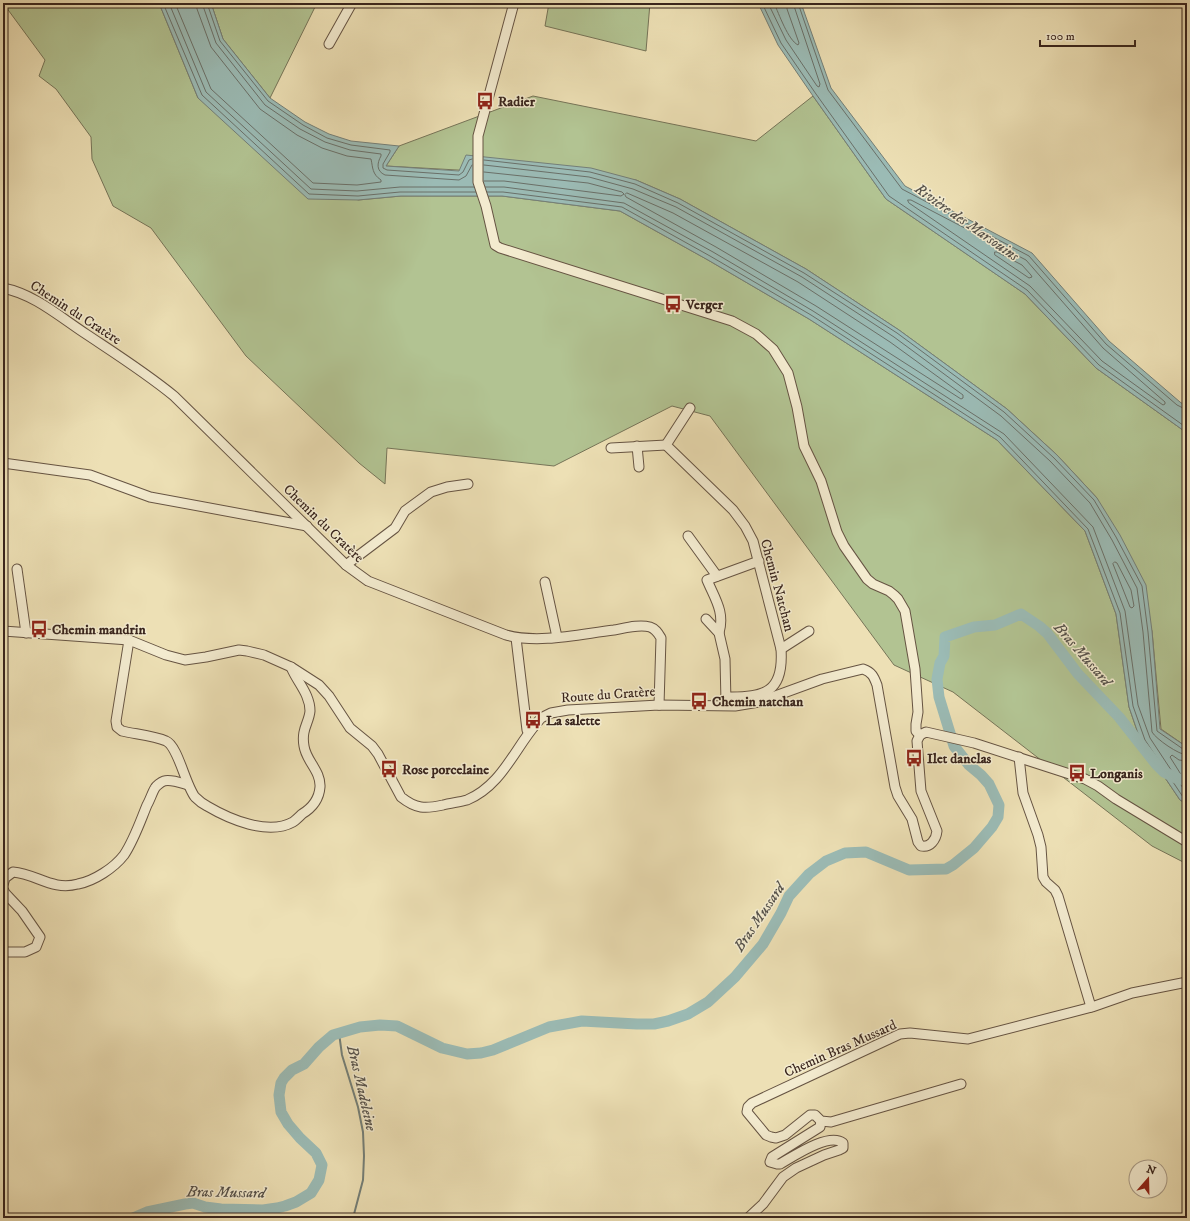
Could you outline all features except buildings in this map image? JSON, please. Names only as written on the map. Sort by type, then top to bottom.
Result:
[{"type":"street","points":[[329,44],[352,3]]},
{"type":"street","points":[[514,3],[478,136],[478,182],[486,206],[495,245],[500,248],[732,321],[756,334],[773,349],[788,373],[797,407],[804,446],[821,481],[837,532],[844,546],[867,579],[873,584],[889,591],[894,595],[905,611],[915,669],[918,712],[916,732],[920,735],[926,732],[974,743],[1085,779],[1187,842]]},
{"type":"street","name":"Chemin du Cratère","points":[[3,288],[21,293],[40,303],[155,380],[191,411],[346,565],[368,581],[506,636],[516,638],[557,637],[635,627],[651,628],[658,631],[661,638],[659,704]]},
{"type":"street","points":[[611,448],[666,445],[690,408]]},
{"type":"street","name":"Chemin Natchan","points":[[666,445],[733,510],[745,526],[753,541],[759,561],[781,649],[782,664],[780,675],[775,684],[760,695],[726,702]]},
{"type":"street","points":[[637,446],[639,467]]},
{"type":"street","points":[[3,463],[90,475],[150,497],[307,526]]},
{"type":"street","points":[[346,565],[395,528],[405,511],[430,492],[447,487],[468,484]]},
{"type":"street","points":[[688,536],[717,576]]},
{"type":"street","points":[[726,702],[725,659],[719,633],[722,619],[721,612],[707,580],[759,561]]},
{"type":"street","points":[[17,569],[26,633]]},
{"type":"street","points":[[545,582],[557,637]]},
{"type":"street","points":[[706,619],[719,633]]},
{"type":"street","name":"Route du Cratère","points":[[3,631],[129,640],[170,656],[185,660],[239,650],[264,655],[290,667],[319,685],[329,696],[350,728],[368,742],[378,754],[401,797],[406,802],[428,808],[466,800],[489,786],[505,769],[529,732],[541,718],[551,713],[568,710],[659,704],[726,702],[735,706],[759,702],[822,679],[863,669],[872,674],[877,685],[895,787],[898,796],[910,815],[918,842],[921,846],[925,847],[930,845],[935,838],[937,831],[920,791],[917,742],[920,735]]},
{"type":"street","points":[[781,649],[809,631]]},
{"type":"street","points":[[516,638],[527,730],[529,732]]},
{"type":"street","points":[[129,640],[116,721],[117,727],[122,731],[167,741],[173,747],[188,785],[195,797],[206,806],[247,824],[262,827],[279,826],[292,822],[310,809],[317,799],[320,788],[319,778],[304,747],[303,732],[310,712],[310,702],[290,667]]},
{"type":"street","points":[[1019,757],[1023,794],[1038,835],[1044,877],[1046,882],[1055,890],[1058,896],[1091,1007]]},
{"type":"street","points":[[3,885],[5,878],[13,872],[23,873],[44,882],[62,887],[77,885],[92,880],[106,871],[123,856],[133,838],[155,787],[164,781],[174,781],[188,785]]},
{"type":"street","points":[[3,889],[22,911],[40,938],[36,947],[25,952],[3,952]]},
{"type":"street","name":"Chemin Bras Mussard","points":[[961,1084],[831,1122],[821,1121],[816,1116],[810,1116],[785,1135],[776,1138],[766,1135],[749,1116],[747,1109],[752,1103],[900,1034],[910,1033],[968,1039],[1091,1007],[1132,993],[1187,982]]},
{"type":"street","points":[[748,1218],[763,1204],[783,1177],[796,1168],[842,1148],[842,1141],[833,1139],[815,1144],[780,1164],[770,1162],[772,1157],[820,1127],[821,1121]]},
{"type":"green space","points":[[3,3],[159,3],[198,98],[358,200],[401,196],[502,196],[620,211],[809,319],[997,440],[1085,531],[1116,614],[1129,707],[1141,742],[1180,800],[1187,804],[1187,864],[1152,846],[953,692],[894,665],[710,416],[672,406],[554,466],[387,448],[385,484],[359,463],[246,356],[151,228],[113,206],[92,159],[91,137],[56,89],[39,76],[45,60]]},
{"type":"green space","points":[[211,3],[317,3],[270,98],[223,39]]},
{"type":"green space","points":[[549,3],[650,3],[646,51],[545,26]]},
{"type":"green space","points":[[533,96],[756,141],[813,96],[886,199],[1025,294],[1096,368],[1187,433],[1187,747],[1161,729],[1152,631],[1097,498],[1057,455],[1007,409],[899,330],[806,269],[680,199],[636,180],[386,166],[399,146]]},
{"type":"water","points":[[159,3],[211,3],[223,39],[270,98],[305,122],[329,134],[351,141],[399,146],[386,166],[459,171],[466,155],[591,168],[636,180],[680,199],[806,269],[899,330],[1007,409],[1057,455],[1097,498],[1120,535],[1146,585],[1152,631],[1160,729],[1187,747],[1187,804],[1180,800],[1141,742],[1129,707],[1116,614],[1085,531],[997,440],[809,319],[620,211],[502,196],[401,196],[358,200],[308,199],[198,98]]},
{"type":"water","name":"Rivière des Marsouins","points":[[758,3],[801,3],[831,88],[905,186],[1032,253],[1109,341],[1187,407],[1187,433],[1096,368],[1025,294],[886,199],[778,45]]},
{"type":"waterway","name":"Bras Mussard","points":[[133,1218],[147,1212],[193,1203],[205,1207],[221,1209],[263,1210],[285,1206],[296,1202],[311,1193],[319,1180],[322,1165],[316,1153],[288,1124],[281,1112],[279,1095],[281,1083],[284,1078],[292,1070],[304,1064],[319,1047],[333,1035],[360,1027],[380,1025],[397,1026],[442,1048],[467,1054],[493,1050],[549,1027],[582,1021],[637,1024],[654,1024],[668,1021],[688,1014],[708,1002],[735,977],[763,944],[789,896],[809,874],[826,861],[845,853],[866,852],[909,870],[946,869],[953,865],[974,848],[992,827],[998,817],[999,805],[989,784],[969,765],[954,746],[939,697],[937,679],[940,663],[944,656],[945,637],[974,627],[995,625],[1021,614],[1047,633],[1078,674],[1119,717],[1156,764],[1164,772],[1176,778],[1187,781]]},
{"type":"waterway","name":"Bras Madeleine","points":[[339,1033],[342,1055],[358,1107],[363,1132],[363,1180],[353,1218]]},
{"type":"place","name":"Radier","points":[[485,101]]},
{"type":"place","name":"Verger","points":[[673,304]]},
{"type":"place","name":"Chemin mandrin","points":[[39,629]]},
{"type":"place","name":"Chemin natchan","points":[[699,701]]},
{"type":"place","name":"La salette","points":[[533,720]]},
{"type":"place","name":"Ilet danclas","points":[[914,758]]},
{"type":"place","name":"Rose porcelaine","points":[[389,769]]},
{"type":"place","name":"Longanis","points":[[1077,773]]}]
